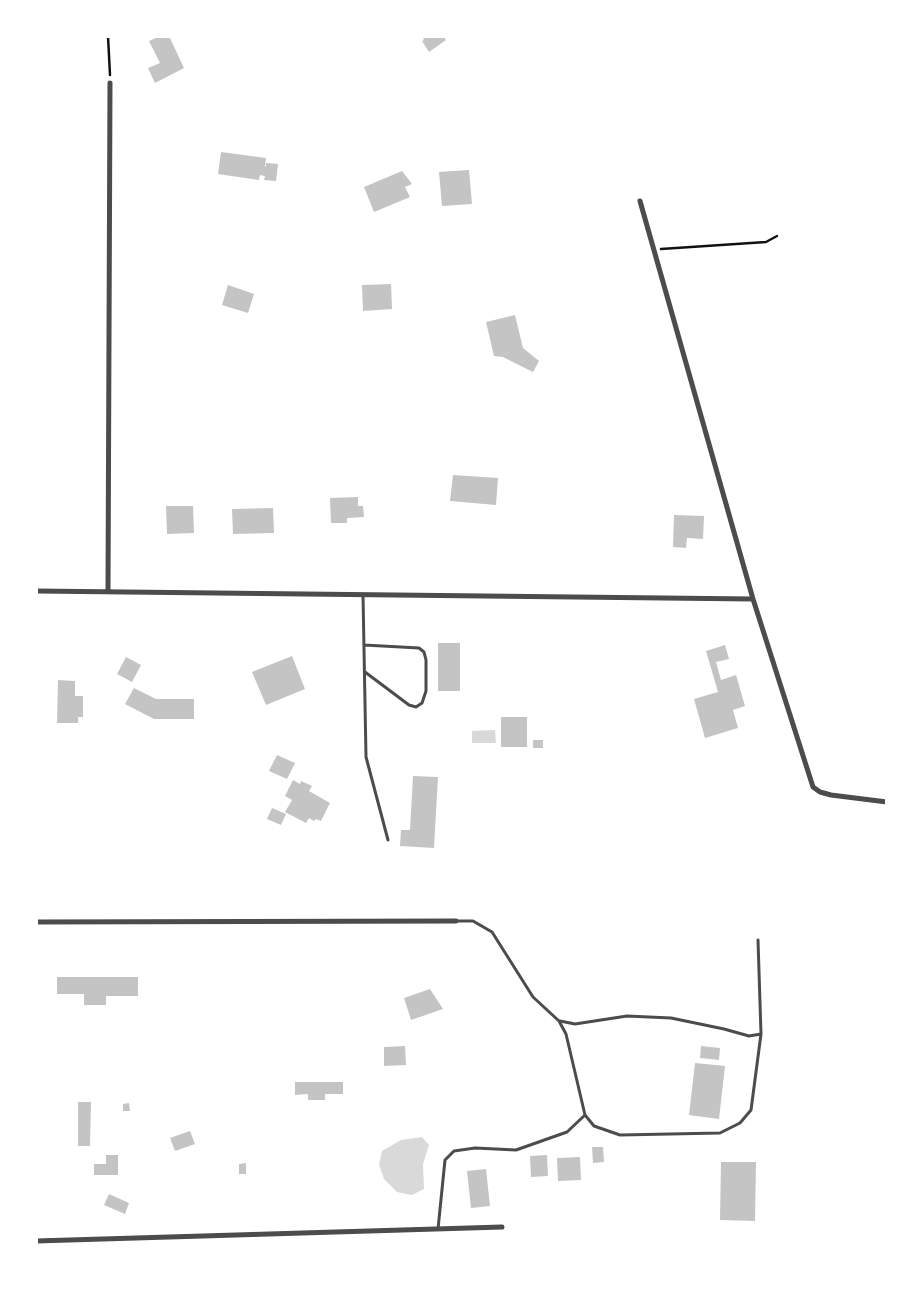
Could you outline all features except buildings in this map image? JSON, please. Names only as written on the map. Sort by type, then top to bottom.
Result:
[{"type":"street","points":[[108,591],[110,83]]},
{"type":"street","points":[[640,201],[753,599],[813,788],[831,795],[887,802]]},
{"type":"street","points":[[36,591],[753,599]]},
{"type":"street","points":[[36,922],[456,921]]},
{"type":"street","points":[[36,1241],[502,1227]]},
{"type":"lane","points":[[364,594],[366,757],[388,840]]},
{"type":"lane","points":[[364,645],[419,648],[424,652],[426,660],[426,691],[422,703],[416,707],[409,705],[364,672]]},
{"type":"lane","points":[[456,921],[473,921],[492,932],[533,997],[559,1021],[566,1034],[585,1115],[594,1126],[620,1135],[720,1132],[740,1123],[751,1110],[761,1034],[758,940]]},
{"type":"lane","points":[[559,1021],[575,1024],[627,1016],[672,1018],[748,1036],[761,1034]]},
{"type":"lane","points":[[438,1228],[445,1160],[454,1151],[475,1148],[516,1150],[567,1132],[585,1115]]},
{"type":"path","points":[[108,36],[110,83]]},
{"type":"path","points":[[654,250],[766,242],[777,236]]},
{"type":"shaded area","points":[[495,730],[496,743],[472,743],[472,731]]},
{"type":"shaded area","points":[[422,1137],[429,1145],[423,1164],[424,1189],[412,1195],[397,1192],[384,1179],[379,1165],[382,1151],[401,1140]]}]
